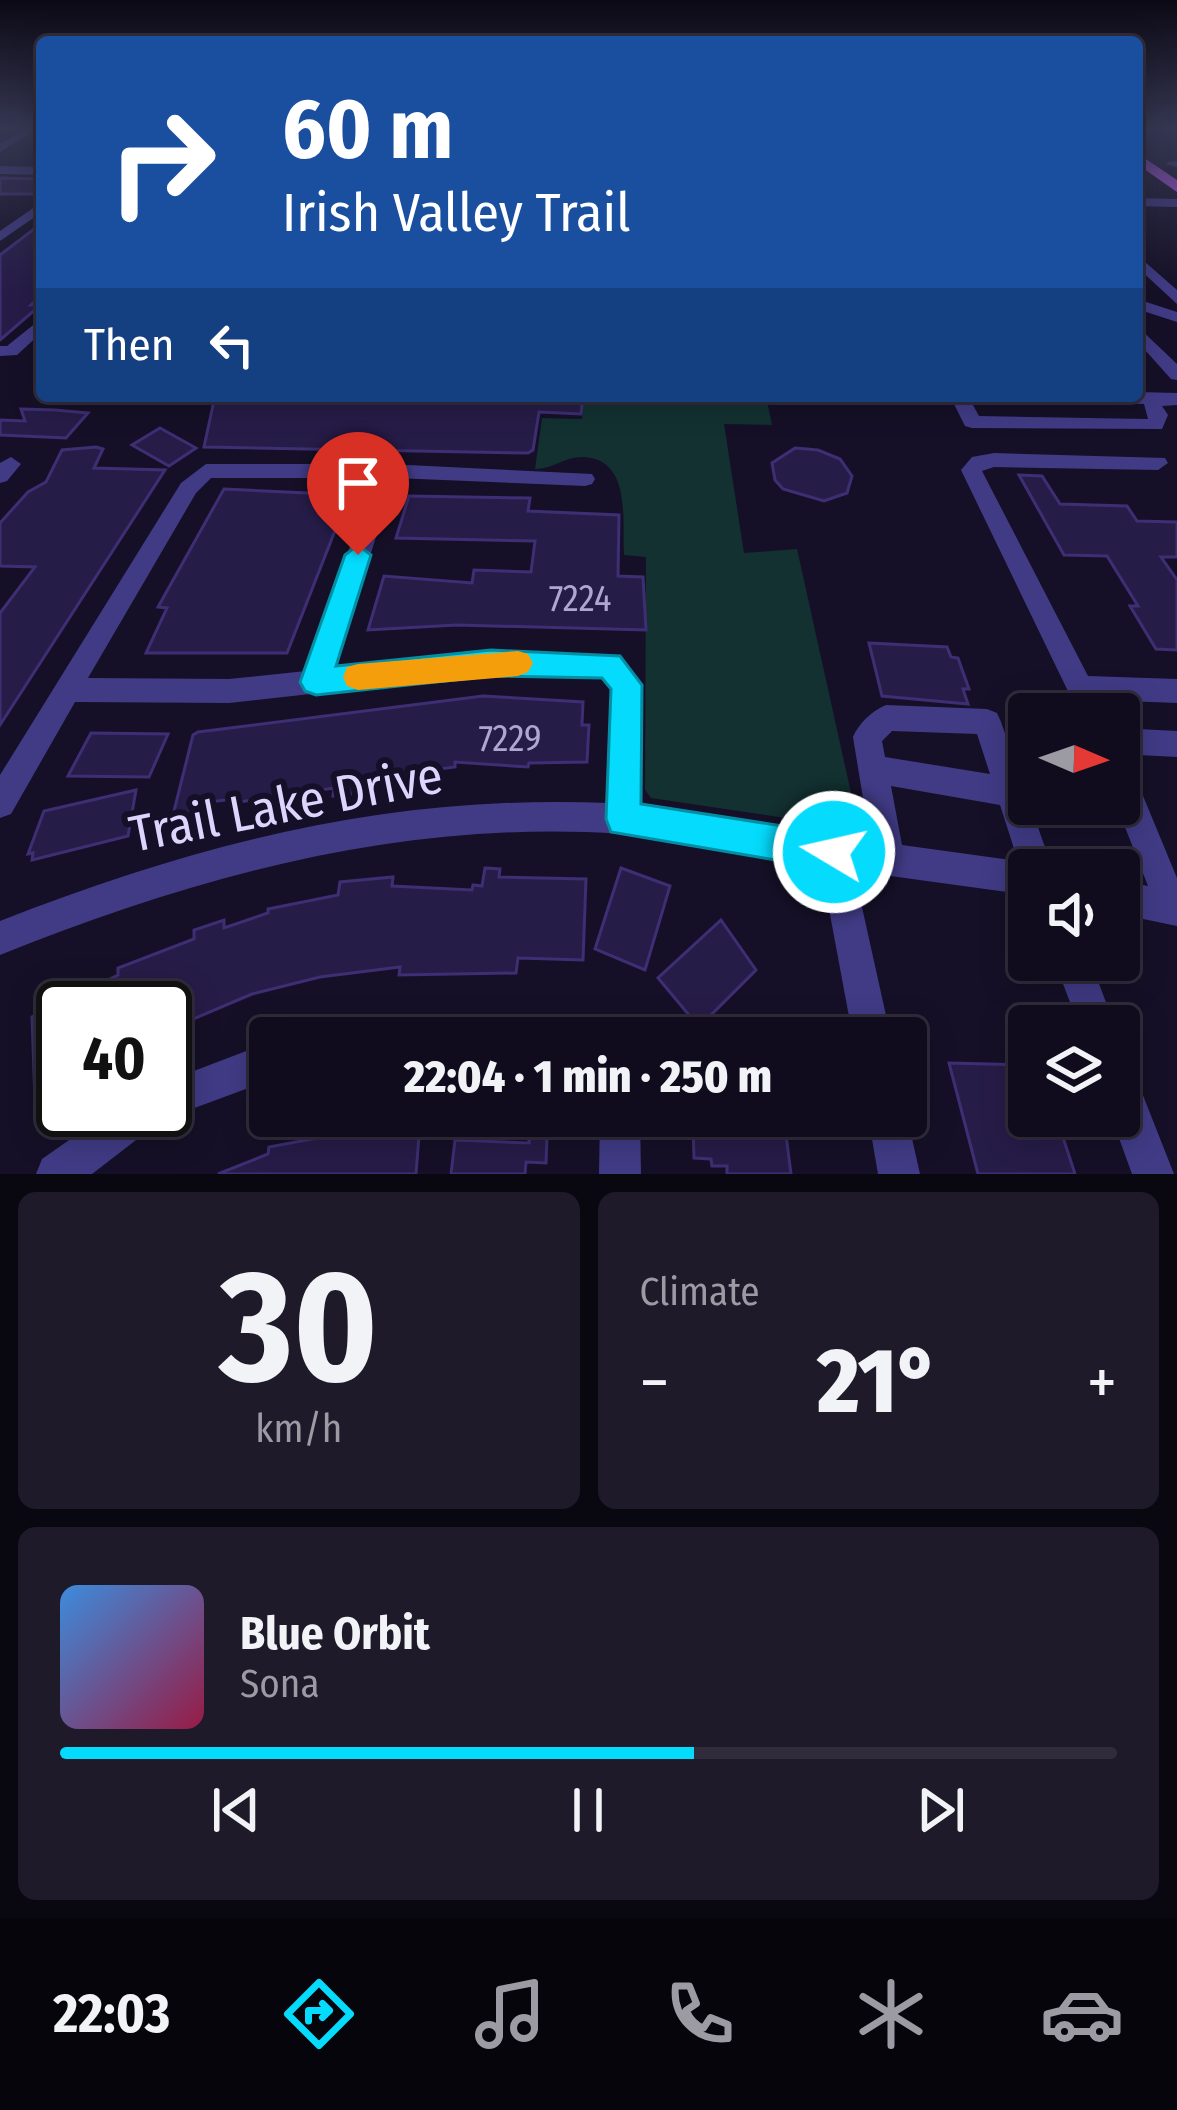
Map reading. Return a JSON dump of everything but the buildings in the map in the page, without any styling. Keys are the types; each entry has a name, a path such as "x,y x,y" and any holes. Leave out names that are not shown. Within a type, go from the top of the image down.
{"street":[{"path":"1143,202 1177,203"},
{"path":"0,237 36,210"},
{"path":"1143,265 1177,299"},
{"path":"1143,305 1177,317"},
{"path":"6,351 36,327"},
{"path":"1143,338 1177,375"},
{"path":"962,402 972,422 1155,425 1159,415 1152,406 1168,399 1143,378"},
{"path":"1083,693 971,470 979,462 994,460 1158,463"},
{"path":"0,803 188,488 206,471 386,471 585,479"},
{"path":"316,682 386,471"},
{"path":"67,690 229,691 491,663 609,665 626,685 624,819"},
{"path":"1080,688 1177,691"},
{"path":"890,860 867,737 886,718 987,722 1008,786"},
{"path":"1140,742 1177,744"},
{"path":"872,769 1008,792"},
{"name":"Trail Lake Drive","path":"0,938 94,898 200,865 406,823 519,816 624,819 1008,876"},
{"path":"1140,823 1175,909"},
{"path":"834,852 868,1017"},
{"path":"1140,902 1175,909"},
{"path":"192,1091 249,1068"},
{"path":"57,1174 108,1137"},
{"path":"620,1137 620,1174"},
{"path":"891,1137 899,1174"},
{"path":"1139,1137 1153,1174"}],"green space":[{"path":"583,402 767,402 772,425 724,424 744,553 797,549 859,829 651,798 645,790 646,557 624,555 621,492 609,467 597,459 580,457 535,469 542,418 582,419"}],"slow traffic":[{"path":"358,677 518,663"}],"route":[{"path":"358,555 316,682 491,663 609,665 626,685 624,819 834,852"}]}
